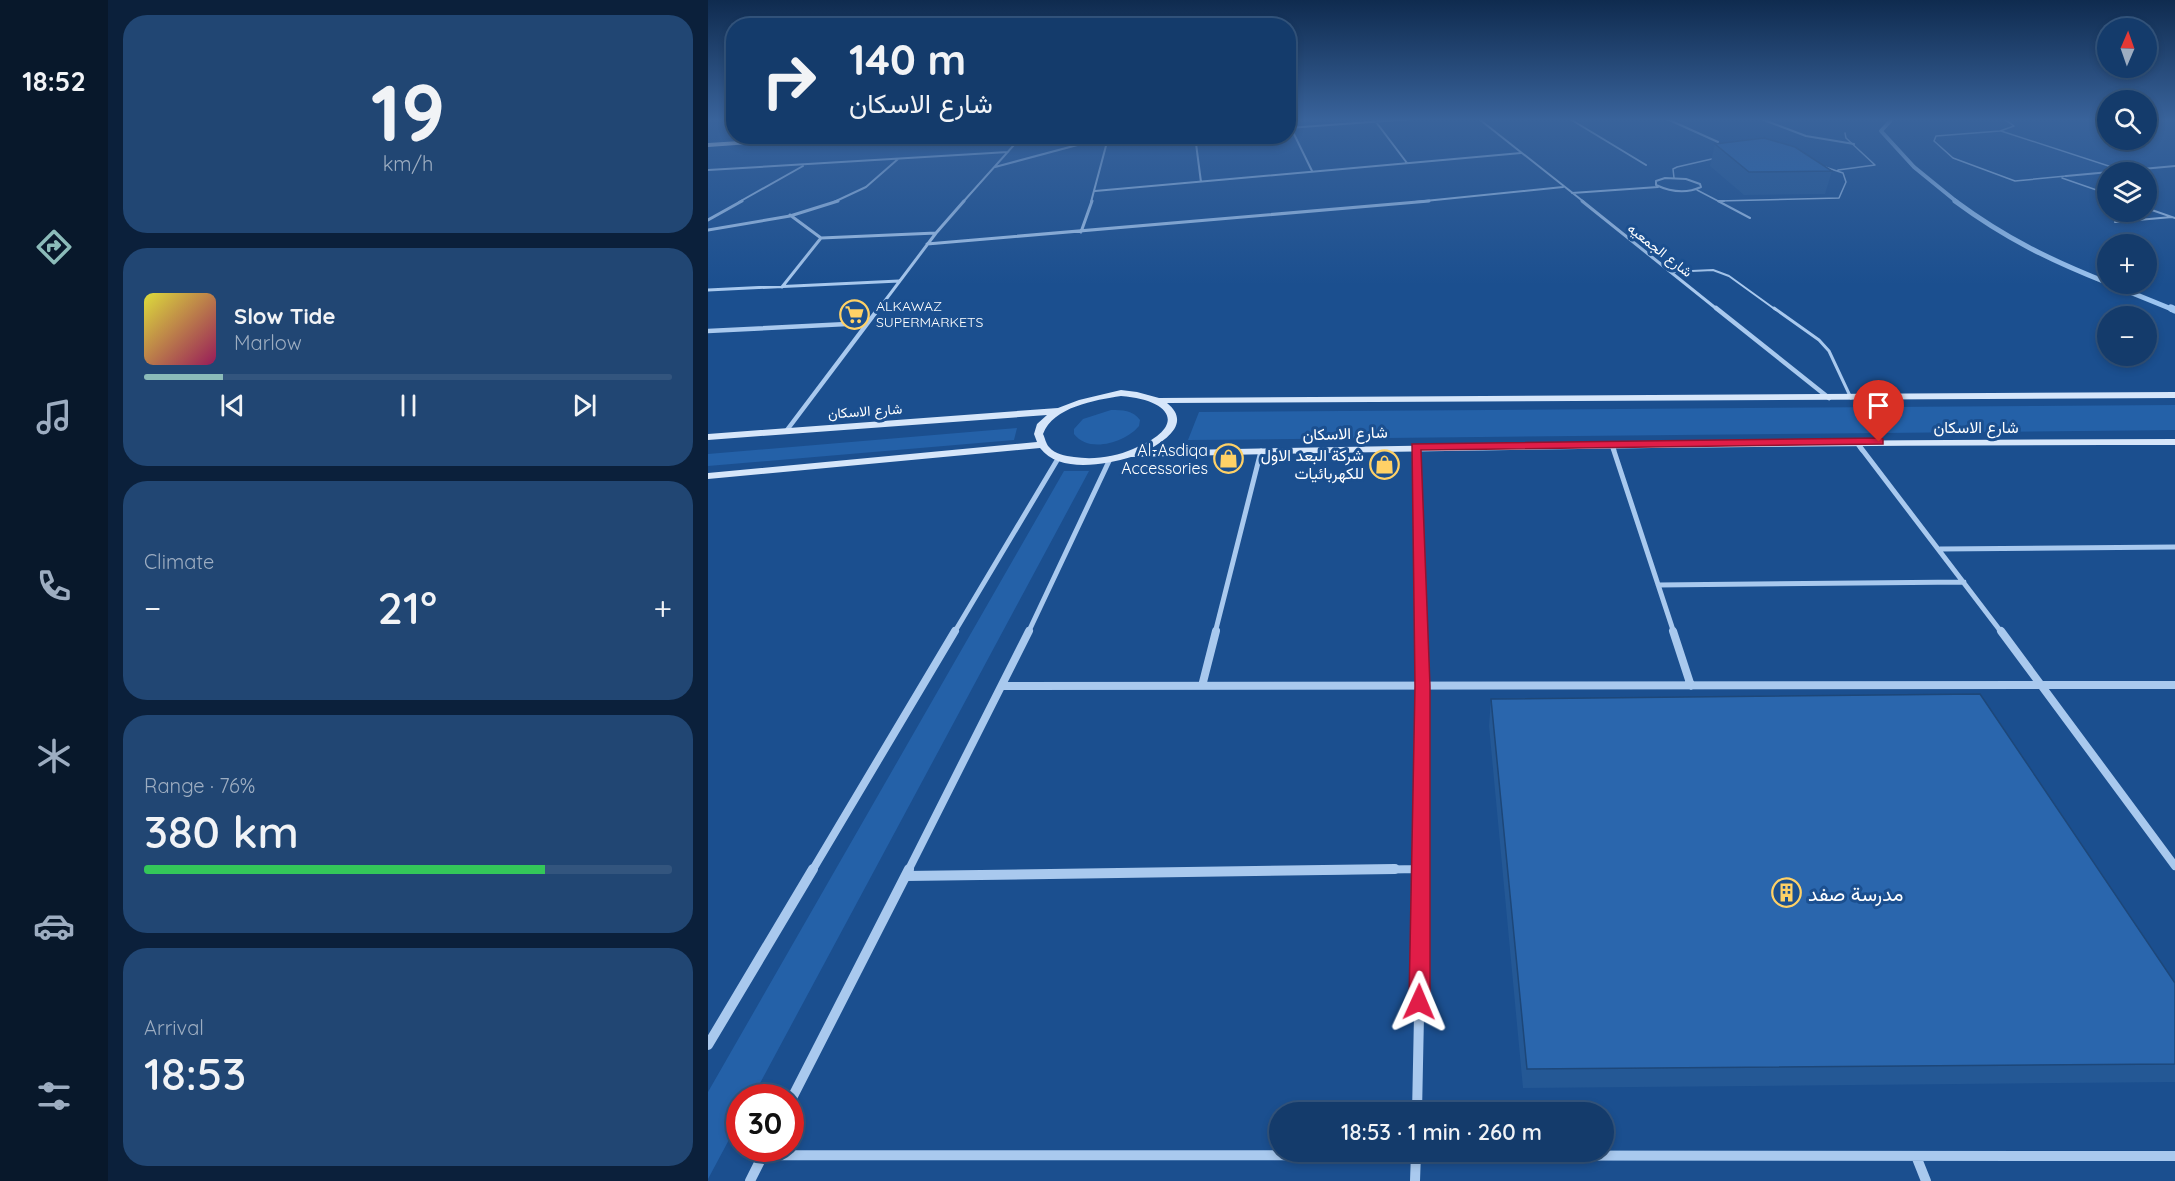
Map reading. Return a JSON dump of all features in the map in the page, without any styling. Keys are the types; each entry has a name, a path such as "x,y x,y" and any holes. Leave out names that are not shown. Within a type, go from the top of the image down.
{"main road":[{"name":"شارع الاسكان","path":"708,437 1059,411 1104,395 1137,394 1161,400 2175,395"},
{"path":"1059,411 1041,428 1039,436 1041,445 1048,452 1074,460 1110,459 1145,448 1167,431 1173,414 1169,406 1161,400"},
{"name":"شارع الاسكان","path":"1128,454 1612,444 2175,442"},
{"path":"708,476 1041,445"}],"street":[{"path":"708,220 788,174"},
{"path":"708,230 789,215 823,205 865,187 880,174"},
{"path":"787,430 927,244 988,174"},
{"path":"1081,232 1099,174"},
{"path":"1199,174 1200,182"},
{"path":"1095,191 1280,174"},
{"name":"شارع الجمعيه","path":"1547,174 1829,398"},
{"path":"2066,176 2088,174"},
{"path":"1571,193 1658,187 1679,192 1697,190 1701,187 1698,183 1674,178 1656,181 1658,187"},
{"path":"927,244 1341,210 1563,187"},
{"path":"789,215 821,238 936,233"},
{"path":"782,287 821,238"},
{"path":"708,290 899,280"},
{"path":"708,331 867,323"},
{"path":"1856,442 1940,549 2174,863"},
{"path":"1612,444 1691,686"},
{"path":"1416,447 1422,686 1422,869 1417,1102"},
{"path":"1202,686 1261,451"},
{"path":"708,1045 1059,457"},
{"path":"799,1084 1003,686 1110,459"},
{"path":"1940,549 2175,547"},
{"path":"1658,585 1964,582"},
{"path":"1003,686 2175,685"},
{"path":"906,876 1422,869"},
{"path":"804,1152 1269,1154"},
{"path":"1614,1155 2175,1156"},
{"path":"1916,1156 1926,1181"},
{"path":"750,1181 760,1162"},
{"path":"1415,1181 1416,1162"}],"lane":[{"path":"1718,201 1839,198 1846,182 1843,174"},
{"path":"1996,174 2015,181 2066,176"},
{"path":"2058,177 2097,190"},
{"path":"1697,190 1750,218"},
{"path":"2157,212 2173,218"},
{"path":"2157,219 2173,218"},
{"path":"1671,272 1713,270 1729,276 1819,340 1829,351 1851,398"}],"shaded area":[{"path":"2175,405 2175,430 1188,440 1199,412"},
{"path":"1111,410 1131,412 1140,420 1139,426 1125,437 1107,444 1089,443 1074,434 1074,429 1083,419"},
{"path":"1017,428 1014,440 708,466 708,454"},
{"path":"1064,471 1089,471 760,1084 726,1084 726,1145 708,1179 708,1092"}],"building":[{"name":"مدرسة صفد","path":"1980,694 2175,983 2175,1064 1527,1069 1491,699"}],"waterway":[{"path":"1923,174 1957,202"},
{"path":"1955,201 2028,247 2097,278"},
{"path":"2135,294 2174,310"},
{"path":"2171,308 2175,310"}],"place":[{"name":"ALKAWAZ SUPERMARKETS","path":"855,314"},
{"name":"Al-Asdiqa Accessories","path":"1229,459"},
{"name":"شركة البعد الاول للكهربائيات","path":"1385,464"},
{"name":"مدرسة صفد","path":"1787,893"}],"route":[{"path":"1419,1002 1422,686 1416,447 1879,442"}]}
